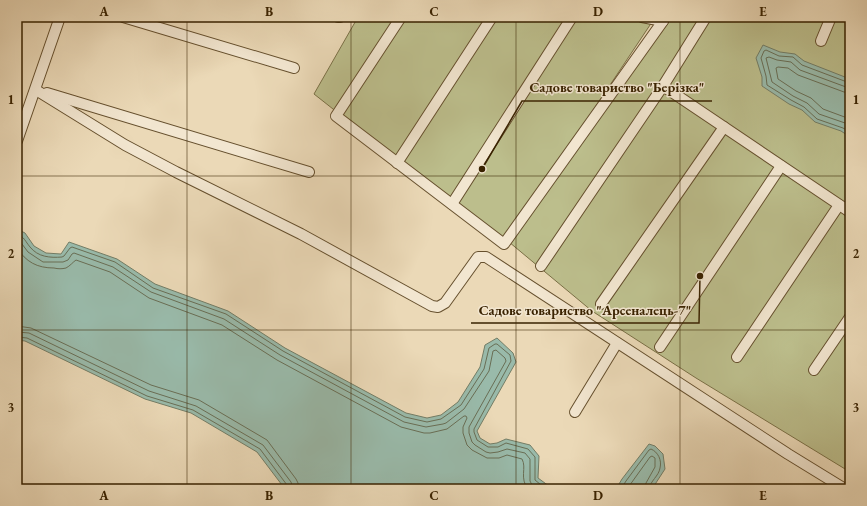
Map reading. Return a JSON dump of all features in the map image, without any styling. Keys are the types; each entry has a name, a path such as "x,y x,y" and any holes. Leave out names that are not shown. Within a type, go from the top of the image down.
{"street":[{"path":"17,141 36,90 60,17"},
{"path":"122,17 294,68"},
{"path":"401,17 336,116 504,244 663,19 642,17"},
{"path":"397,163 492,17"},
{"path":"452,204 572,17"},
{"path":"541,266 663,86 706,17"},
{"path":"821,41 831,17"},
{"path":"663,86 850,212"},
{"path":"36,90 309,172"},
{"path":"36,90 125,145 301,234 432,306 438,307 445,303 478,257 486,257 844,489"},
{"path":"601,304 724,127"},
{"path":"660,347 781,166"},
{"path":"736,357 839,205"},
{"path":"814,370 850,317"},
{"path":"575,412 617,343"}],"green space":[{"path":"358,17 643,17 654,19 504,244 314,94"},
{"path":"664,17 850,17 850,472 696,378 592,311 509,242"}],"water":[{"path":"763,45 780,52 795,54 804,61 850,79 850,137 841,131 815,122 802,110 789,104 762,86 762,77 756,58"},
{"path":"17,229 25,233 34,246 46,253 61,254 69,242 117,259 155,284 228,311 285,348 406,413 427,418 441,415 458,402 480,367 485,345 497,338 513,353 516,362 477,431 480,438 490,444 506,439 530,445 539,456 538,478 553,489 285,489 257,452 191,413 145,399 25,341 17,340"},
{"path":"649,444 655,446 663,454 665,469 652,489 616,489 622,479"}],"place":[{"name":"Садове товариство \"Берізка\"","path":"482,169"},
{"name":"Садове товариство \"Арсеналець-7\"","path":"700,276"}]}
